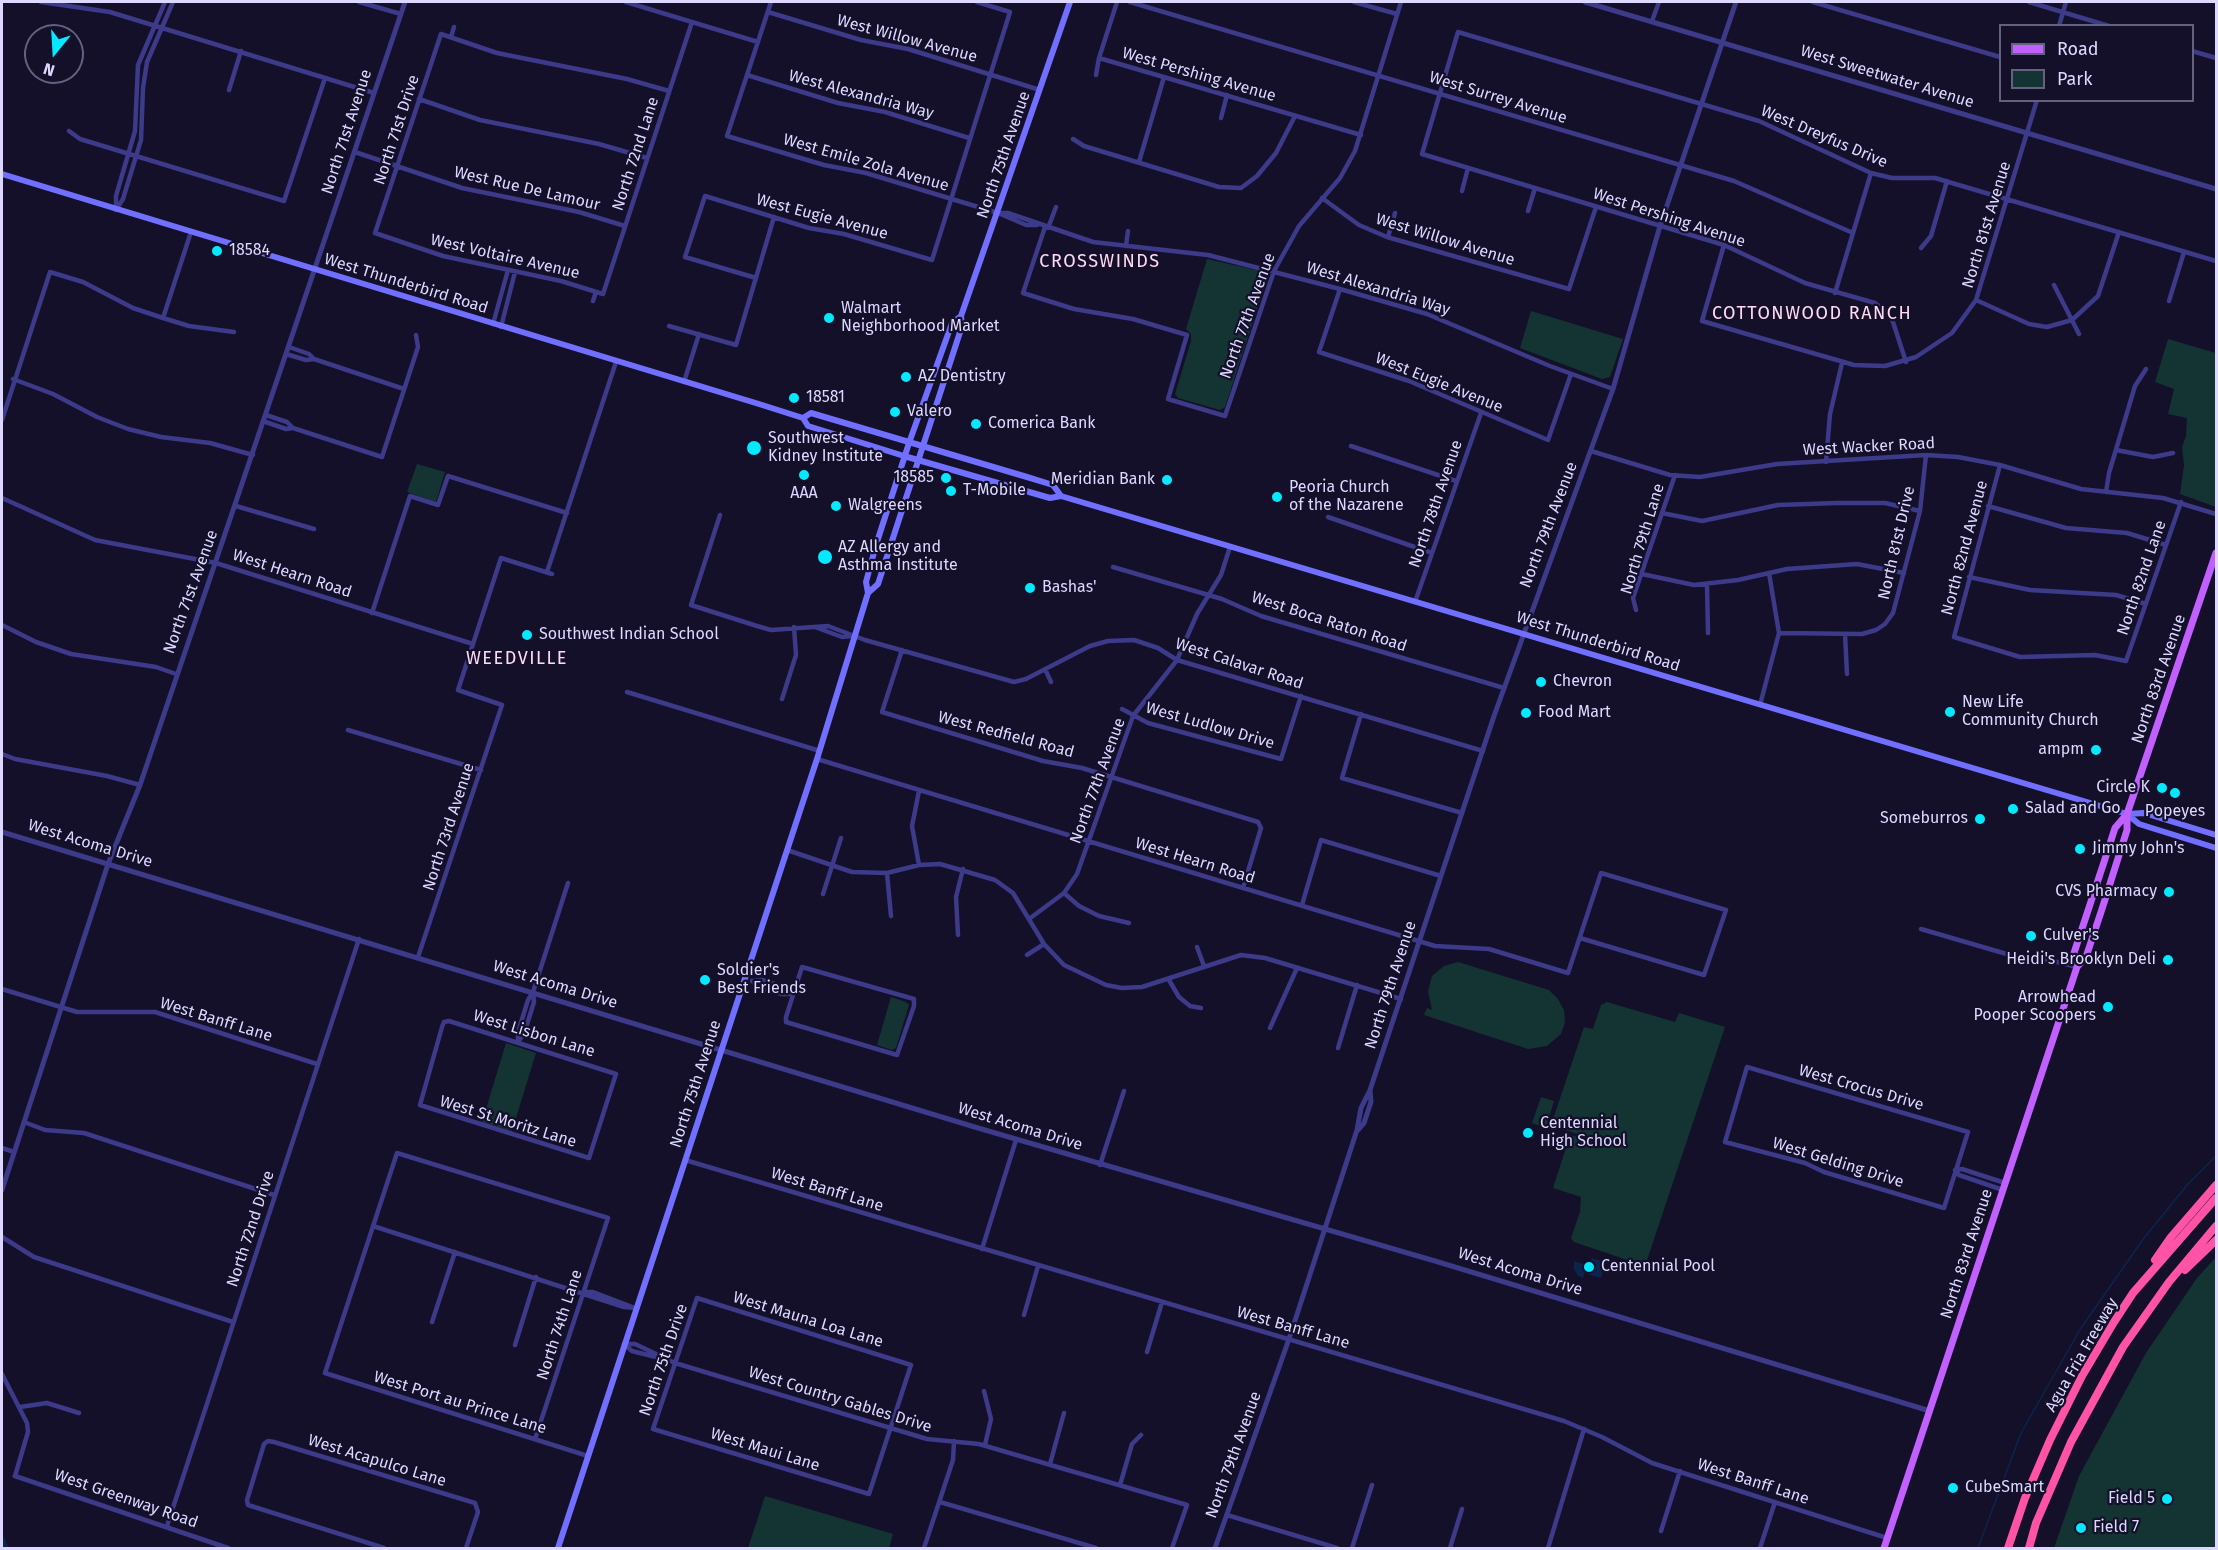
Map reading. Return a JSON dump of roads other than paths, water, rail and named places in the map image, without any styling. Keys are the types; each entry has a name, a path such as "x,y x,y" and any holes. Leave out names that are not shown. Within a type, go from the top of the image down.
{"highway":[{"path":"2133,1293 2171,1237 2217,1185"},
{"name":"Agua Fria Freeway","path":"2008,1548 2025,1498 2050,1440 2082,1376 2133,1293 2217,1198"},
{"name":"Agua Fria Freeway","path":"2029,1548 2051,1486 2088,1407 2122,1347 2169,1282 2217,1226"},
{"path":"2169,1282 2217,1240"}],"main road":[{"name":"North 75th Avenue","path":"868,593 878,584 962,326 961,316 1070,2"},
{"name":"West Thunderbird Road","path":"2,174 803,418 808,426 904,456 1050,498 1060,496 2127,814 2144,813 2217,835"},
{"name":"North 75th Avenue","path":"558,1548 820,751 868,593 866,582 904,456 952,322 961,316"},
{"name":"West Thunderbird Road","path":"803,418 811,413 1053,485 1060,496"},
{"name":"North 83rd Avenue","path":"1884,1548 2077,967 2086,957 2127,830 2127,814 2217,553"},
{"name":"West Thunderbird Road","path":"2127,814 2139,824 2217,848"},
{"name":"North 83rd Avenue","path":"2077,967 2074,953 2111,839 2115,828 2127,814"}],"street":[{"path":"41,2 110,12 374,93"},
{"path":"116,210 116,196 135,130 135,84 140,57 165,2"},
{"path":"116,210 123,199 142,132 143,85 149,54 173,2"},
{"path":"359,2 401,14"},
{"name":"North 71st Avenue","path":"2,1190 108,864 140,785 405,2"},
{"path":"626,2 758,42"},
{"path":"747,75 771,2"},
{"path":"951,199 1010,12 977,2"},
{"path":"1096,75 1099,58 1117,2"},
{"name":"West Surrey Avenue","path":"1130,2 1747,186 1853,233"},
{"path":"1354,2 1397,14"},
{"name":"North 77th Avenue","path":"1046,228 1023,292 1074,309 1133,318 1187,335 1168,399 1225,416 1274,271 1292,236 1345,171 1361,135 1401,2"},
{"name":"West Sweetwater Avenue","path":"1585,2 2217,189"},
{"path":"1652,21 1659,2"},
{"name":"North 79th Avenue","path":"1215,1548 1289,1339 1357,1130 1364,1123 1371,1102 1370,1090 1482,751 1612,389 1660,226 1736,2"},
{"path":"1813,2 1999,56"},
{"path":"2029,2 2102,24"},
{"path":"2060,24 2066,2"},
{"name":"West Willow Avenue","path":"768,12 1040,90"},
{"name":"North 72nd Lane","path":"603,294 692,22"},
{"path":"454,27 451,37 497,53 627,79 669,91"},
{"name":"West Dreyfus Drive","path":"1440,93 1458,32 1770,126 1871,173 1892,178 1924,176 1947,181 2217,261"},
{"name":"North 71st Drive","path":"375,233 441,34 451,37"},
{"path":"229,90 241,51"},
{"path":"2194,51 2217,58"},
{"name":"West Pershing Avenue","path":"1099,58 1361,135"},
{"name":"West Emile Zola Avenue","path":"747,75 727,136 998,213"},
{"name":"West Alexandria Way","path":"747,75 838,103 885,112 969,138"},
{"path":"1139,162 1164,77"},
{"path":"69,131 80,139 284,201 325,78"},
{"path":"135,84 143,85"},
{"name":"West Pershing Avenue","path":"1440,93 1422,154 1725,245 1805,283 1875,303 1888,313 1897,329 1906,362"},
{"path":"1221,118 1227,95"},
{"path":"419,99 492,123 599,144 648,158"},
{"name":"North 81st Avenue","path":"1906,362 1945,340 1960,325 1976,300 2036,102"},
{"path":"1073,139 1084,146 1219,187 1241,188 1257,176 1276,153 1295,116"},
{"name":"West Rue De Lamour","path":"355,152 462,188 585,214 625,226"},
{"path":"1461,191 1468,168"},
{"path":"1835,292 1871,173"},
{"path":"1921,248 1931,236 1947,181"},
{"path":"1528,211 1534,188"},
{"name":"West Eugie Avenue","path":"756,278 685,257 705,196 932,260 951,199"},
{"name":"West Willow Avenue","path":"1322,198 1359,225 1388,237 1569,289 1596,207"},
{"path":"1046,228 1056,207"},
{"name":"West Alexandria Way","path":"998,213 1008,213 1037,225 1093,242 1208,255 1340,289 1459,326 1571,375 1612,389"},
{"path":"1388,237 1395,213"},
{"path":"669,326 736,345 774,217"},
{"path":"1126,246 1128,231"},
{"path":"162,318 191,232"},
{"path":"1976,300 2029,324 2047,327 2072,320 2093,303 2102,288 2119,232"},
{"name":"West Voltaire Avenue","path":"375,233 443,256 561,281 603,294"},
{"path":"1725,245 1702,321 1842,363 1876,367 1906,362"},
{"path":"2169,301 2184,252"},
{"path":"493,324 508,270"},
{"path":"2,420 13,380 50,272 84,282 133,308 162,318 189,326 234,332"},
{"path":"501,327 515,272"},
{"path":"2054,285 2079,334"},
{"name":"West Eugie Avenue","path":"1340,289 1319,352 1409,381 1548,440 1571,375"},
{"name":"West Voltaire Avenue","path":"593,301 596,292"},
{"path":"684,382 699,334"},
{"path":"263,421 293,428 382,457 418,347 416,335"},
{"path":"289,347 304,352 314,359 404,389"},
{"path":"302,359 304,352"},
{"path":"286,354 302,359 314,359"},
{"path":"473,644 501,558 550,573 616,362"},
{"path":"1827,462 1830,414 1842,363"},
{"path":"2106,492 2135,386 2146,369"},
{"path":"13,380 53,394 97,417 128,429 161,437 210,443 253,455"},
{"name":"North 78th Avenue","path":"1415,602 1481,413"},
{"path":"266,415 281,420 293,428"},
{"path":"279,426 281,420"},
{"path":"1352,446 1456,481"},
{"path":"2116,450 2153,458 2173,453"},
{"name":"West Wacker Road","path":"1591,451 1675,475 1709,477 1777,464 1926,455 1958,457 2000,465 2072,487 2150,495 2217,514"},
{"name":"North 81st Drive","path":"1845,634 1876,630 1893,613 1920,511 1926,455"},
{"name":"North 82nd Avenue","path":"2000,465 1954,637 2020,657 2096,655 2126,661"},
{"name":"North 79th Lane","path":"1636,610 1633,597 1675,475"},
{"path":"372,613 410,496 438,505 448,476 567,513"},
{"name":"West Hearn Road","path":"2,498 95,540 216,563 473,644"},
{"name":"North 82nd Lane","path":"2126,661 2181,502"},
{"path":"1662,513 1702,521 1778,505 1838,503 1885,503 1920,511"},
{"path":"236,506 314,529"},
{"path":"1988,506 2066,528 2127,533 2166,545"},
{"name":"West Calavar Road","path":"720,515 691,605 765,628 815,627 819,624 1006,681 1020,681 1090,646 1117,640 1142,642 1177,660 1482,751"},
{"path":"1328,517 1432,553"},
{"name":"North 77th Avenue","path":"1029,919 1064,893 1077,874 1133,716 1177,660 1197,614 1221,575 1230,547"},
{"path":"1642,574 1682,584 1707,585 1787,569 1857,564 1904,573"},
{"name":"West Boca Raton Road","path":"1113,567 1209,596 1261,616 1504,688"},
{"path":"1760,705 1779,633 1769,573"},
{"path":"1969,576 2030,590 2116,595 2146,604"},
{"path":"1707,585 1708,633"},
{"path":"2,625 36,642 70,654 156,667 176,674"},
{"path":"782,699 796,655 794,627"},
{"path":"1779,633 1845,634 1848,674"},
{"name":"North 73rd Avenue","path":"418,957 502,705 458,690 473,644"},
{"name":"West Redfield Road","path":"902,650 882,712 1043,761 1082,768 1261,824 1243,888"},
{"path":"1045,669 1052,682"},
{"path":"627,692 820,751"},
{"name":"West Ludlow Drive","path":"1122,709 1148,723 1281,759 1301,696"},
{"path":"1361,714 1342,778 1462,813"},
{"path":"348,730 481,770"},
{"path":"2,754 140,785"},
{"name":"West Hearn Road","path":"817,759 1435,946 1489,949 1568,973 1580,938"},
{"path":"919,790 912,826 919,865"},
{"name":"West Acoma Drive","path":"2,832 1016,1140 1325,1229 1930,1410"},
{"path":"823,894 841,838"},
{"path":"1302,906 1322,840 1441,876"},
{"path":"787,850 852,872 887,873 919,865 940,864 995,880 1012,893 1044,944 1071,970 1106,985 1130,989 1169,980 1241,955 1255,956 1401,999"},
{"path":"958,935 956,897 963,869"},
{"path":"887,873 891,916"},
{"path":"1601,873 1726,910 1704,975 1580,938 1601,873"},
{"path":"518,1042 518,1032 524,1012 533,992 568,883"},
{"path":"1064,893 1079,906 1099,916 1129,923"},
{"path":"1921,929 2018,957 2049,960 2077,967"},
{"name":"North 72nd Drive","path":"167,1526 359,939"},
{"path":"1027,955 1044,944"},
{"path":"1197,947 1204,966"},
{"path":"802,967 914,999 915,1006 897,1055 786,1022 793,994 802,967"},
{"path":"1270,1028 1297,968"},
{"path":"762,980 784,987 793,994 782,994 759,988 752,981 762,980"},
{"path":"1169,980 1179,997 1190,1006 1201,1008"},
{"path":"1338,1048 1357,985"},
{"name":"West Banff Lane","path":"2,989 77,1012 155,1012 317,1064"},
{"path":"518,1042 524,1034 531,1014 533,992"},
{"path":"524,1012 531,1014"},
{"name":"West Lisbon Lane","path":"420,1105 444,1022 518,1042 616,1074 589,1158"},
{"name":"West Crocus Drive","path":"1725,1142 1747,1067 1968,1132 1955,1170"},
{"name":"West Acoma Drive","path":"1100,1165 1124,1091"},
{"name":"West St Moritz Lane","path":"420,1105 589,1158"},
{"path":"24,1122 45,1130 84,1133 274,1195"},
{"path":"982,1249 1016,1140"},
{"name":"West Gelding Drive","path":"1725,1142 1805,1163 1824,1172 1944,1208 1955,1170"},
{"path":"2,1148 14,1152"},
{"name":"North 74th Lane","path":"373,1227 397,1153 608,1218 535,1439"},
{"name":"West Banff Lane","path":"685,1160 1584,1429 1635,1456 1887,1538"},
{"path":"1955,1170 1974,1173 2004,1187"},
{"path":"1955,1170 1959,1175 2004,1187"},
{"path":"1972,1179 1974,1173"},
{"path":"373,1227 584,1292 624,1307 636,1308"},
{"name":"West Port au Prince Lane","path":"373,1227 326,1373 588,1456"},
{"path":"2,1237 34,1257 233,1322"},
{"path":"432,1322 454,1252"},
{"path":"1024,1315 1038,1266"},
{"path":"515,1345 536,1278"},
{"name":"North 75th Drive","path":"653,1429 697,1298"},
{"name":"West Mauna Loa Lane","path":"697,1298 911,1365 891,1428"},
{"path":"1147,1352 1162,1302"},
{"name":"West Country Gables Drive","path":"624,1344 632,1351 653,1358 661,1358 932,1440 985,1445 1187,1505 1172,1548"},
{"path":"2,1374 20,1407 28,1432 15,1476"},
{"path":"984,1391 991,1419 985,1445"},
{"path":"20,1407 47,1403 79,1413"},
{"path":"1050,1464 1064,1413"},
{"name":"West Maui Lane","path":"653,1429 869,1494 891,1428"},
{"path":"1548,1548 1584,1429"},
{"path":"1120,1485 1132,1444 1141,1435"},
{"name":"West Acapulco Lane","path":"384,1548 248,1505 250,1489 264,1444 268,1441 478,1507 466,1548"},
{"path":"924,1548 953,1460 954,1441"},
{"path":"1661,1531 1680,1471"},
{"name":"West Greenway Road","path":"15,1476 228,1548"},
{"path":"1352,1548 1372,1485"},
{"path":"940,1502 1096,1548"},
{"path":"1760,1548 1775,1502"},
{"path":"1450,1548 1462,1509"},
{"path":"1227,1515 1337,1548"}],"water":[{"name":"Centennial Pool","path":"1592,1258 1605,1262 1601,1278 1587,1274 1589,1269 1586,1268 1583,1278 1578,1276 1574,1269 1574,1261 1590,1266"}],"waterway":[{"path":"1978,1548 2021,1433 2081,1328 2144,1238 2188,1184 2216,1156"},
{"path":"2,1539 6,1548"}],"place":[{"name":"18584","path":"217,251"},
{"name":"Walmart Neighborhood Market","path":"829,318"},
{"name":"AZ Dentistry","path":"906,377"},
{"name":"18581","path":"794,398"},
{"name":"Valero","path":"895,412"},
{"name":"Comerica Bank","path":"976,424"},
{"name":"Southwest Kidney Institute","path":"754,448"},
{"name":"AAA","path":"804,475"},
{"name":"18585","path":"946,478"},
{"name":"Meridian Bank","path":"1167,480"},
{"name":"T-Mobile","path":"951,491"},
{"name":"Peoria Church of the Nazarene","path":"1277,497"},
{"name":"Walgreens","path":"836,506"},
{"name":"AZ Allergy and Asthma Institute","path":"825,557"},
{"name":"Bashas'","path":"1030,588"},
{"name":"Southwest Indian School","path":"527,635"},
{"name":"Chevron","path":"1541,682"},
{"name":"New Life Community Church","path":"1950,712"},
{"name":"Food Mart","path":"1526,713"},
{"name":"ampm","path":"2096,750"},
{"name":"Circle K","path":"2162,788"},
{"name":"Popeyes","path":"2175,793"},
{"name":"Salad and Go","path":"2013,809"},
{"name":"Someburros","path":"1980,819"},
{"name":"Jimmy John's","path":"2080,849"},
{"name":"CVS Pharmacy","path":"2169,892"},
{"name":"Culver's","path":"2031,936"},
{"name":"Heidi's Brooklyn Deli","path":"2168,960"},
{"name":"Soldier's Best Friends","path":"705,980"},
{"name":"Arrowhead Pooper Scoopers","path":"2108,1007"},
{"name":"Centennial High School","path":"1528,1133"},
{"name":"Centennial Pool","path":"1589,1267"},
{"name":"CubeSmart","path":"1953,1488"},
{"name":"Field 5","path":"2167,1499"},
{"name":"Field 7","path":"2081,1528"}],"district":[{"name":"CROSSWINDS","path":"1100,262"},
{"name":"COTTONWOOD RANCH","path":"1812,314"},
{"name":"WEEDVILLE","path":"517,659"}]}
